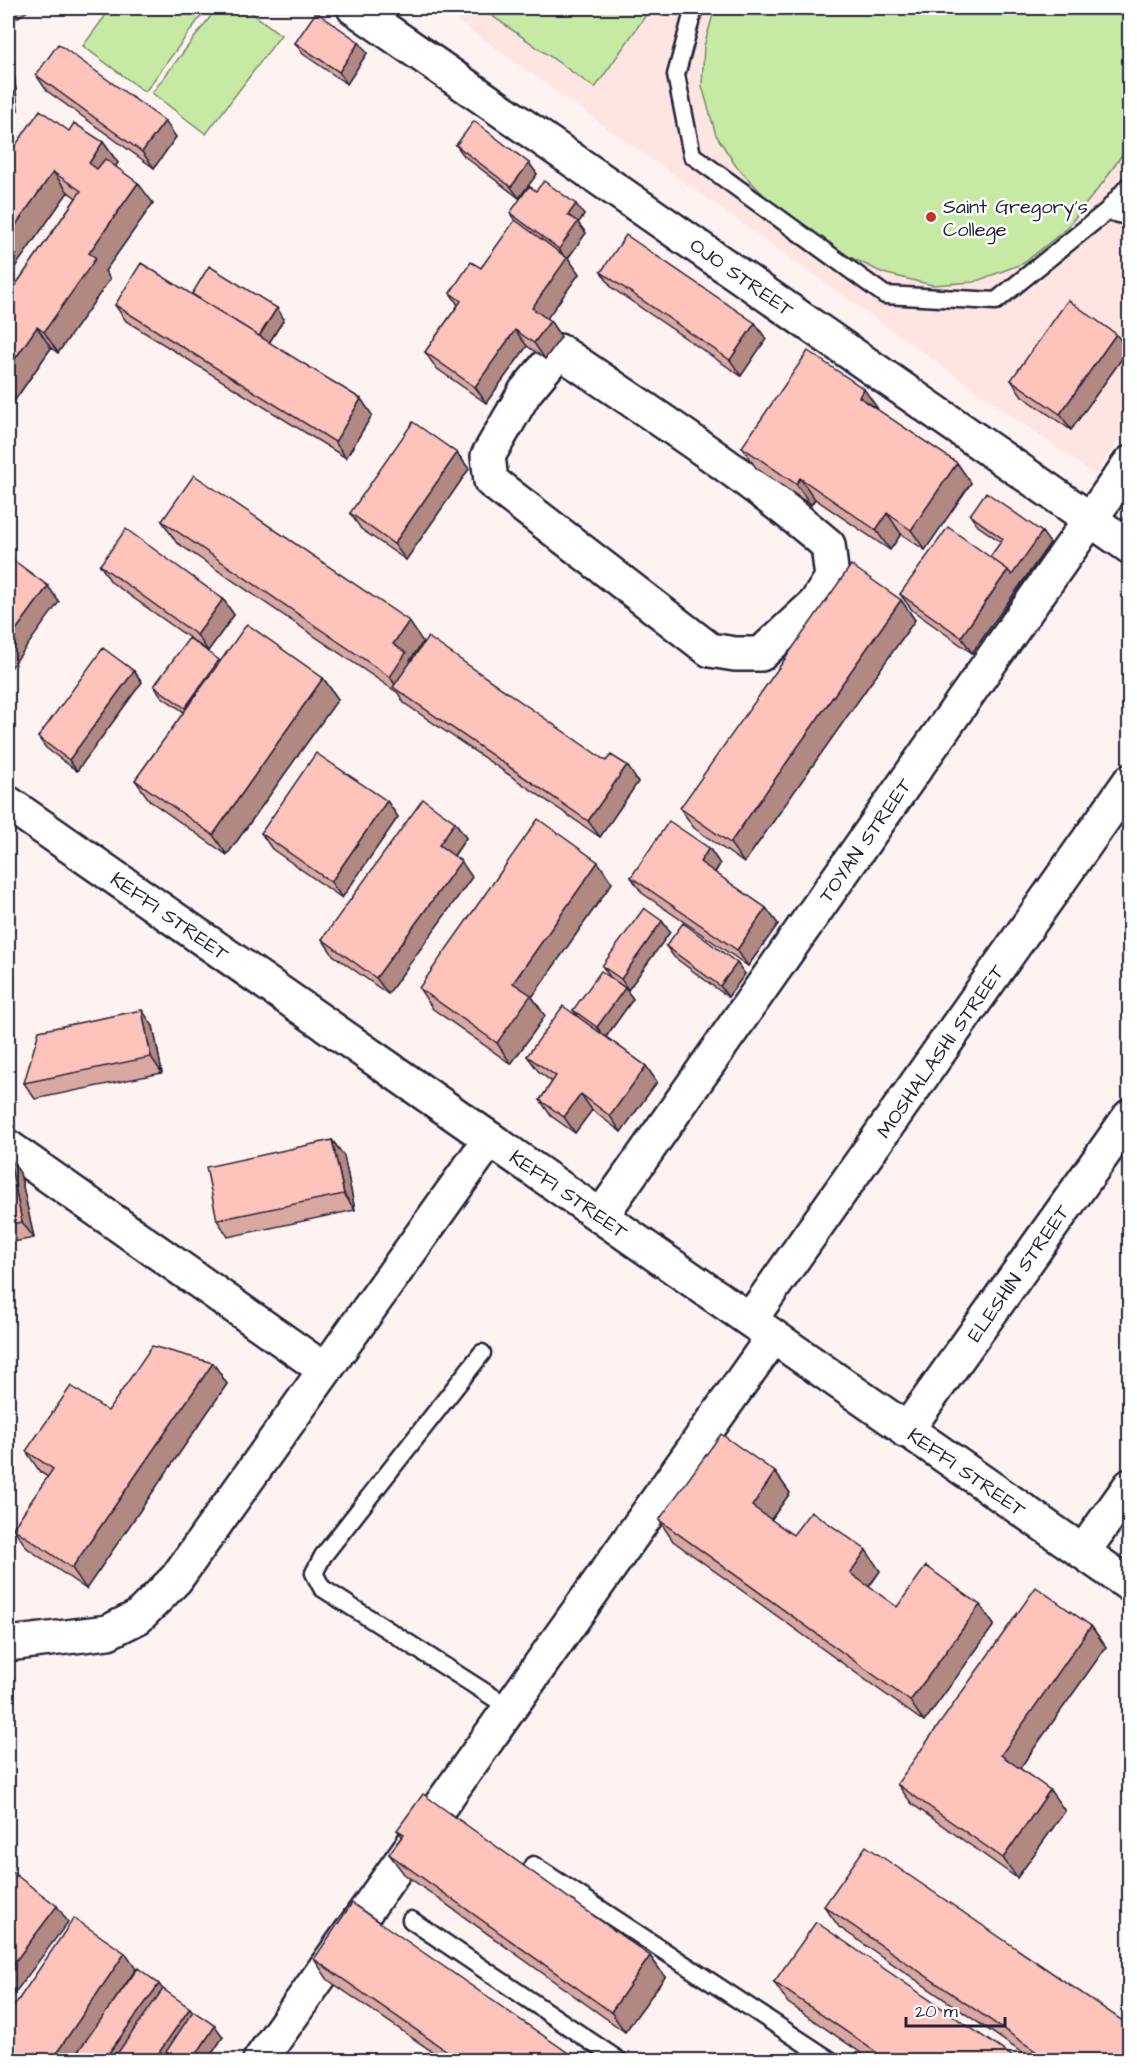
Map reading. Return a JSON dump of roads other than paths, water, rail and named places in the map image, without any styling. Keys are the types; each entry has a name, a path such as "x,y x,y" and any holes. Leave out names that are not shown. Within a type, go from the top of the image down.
{"street":[{"name":"OJO STREET","path":"354,8 1130,547"},
{"path":"809,366 830,339"},
{"path":"559,351 737,458 787,510 828,545 832,578 816,603 761,654 735,654 710,650 491,481 488,456 525,392 559,351"},
{"name":"TOYAN STREET","path":"601,1216 1130,463"},
{"name":"MOSHALASHI STREET","path":"260,2061 510,1708 762,1328 1130,782"},
{"name":"KEFFI STREET","path":"8,802 906,1431 1130,1585"},
{"name":"ELESHIN STREET","path":"906,1431 1130,1116"},
{"path":"8,1644 108,1632 138,1617 176,1579 490,1139"},
{"path":"8,1147 325,1370"},
{"path":"1083,1552 1130,1486"}],"lane":[{"path":"694,8 676,75 692,155 885,296 996,301 1107,211 1130,184"},
{"path":"1107,211 1130,217"},
{"path":"482,1353 323,1556 314,1573 322,1588 510,1708"},
{"path":"533,1865 830,2061"},
{"path":"411,1920 618,2061"}],"place":[{"name":"Saint Gregory's College","path":"931,217"}]}
